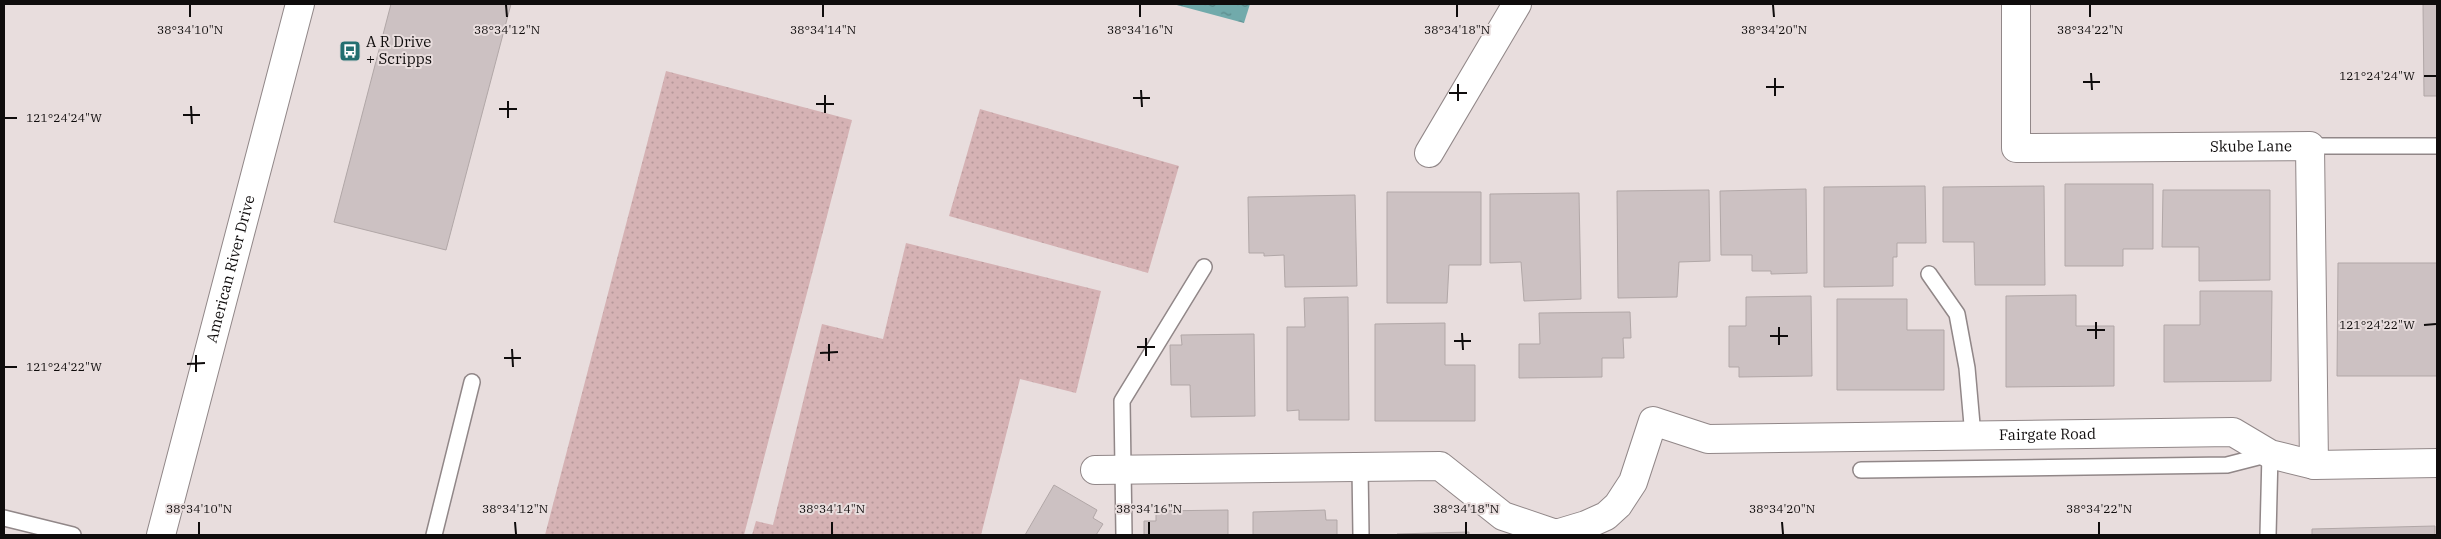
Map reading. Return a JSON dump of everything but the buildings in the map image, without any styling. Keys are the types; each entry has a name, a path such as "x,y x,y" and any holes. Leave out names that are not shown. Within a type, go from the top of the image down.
{"street":[{"name":"American River Drive","path":"161,535 300,4"},
{"path":"1429,153 1517,4"},
{"name":"Skube Lane","path":"2016,4 2016,148 2310,146 2314,465"},
{"name":"Fairgate Road","path":"1590,530 1618,505 1633,482 1653,421 1708,439 2234,432 2270,454 2314,465 2437,463"},
{"path":"1095,470 1440,466 1503,516 1556,534 1590,530"}],"lane":[{"path":"2310,146 2437,146"},
{"path":"1124,535 1122,401 1204,267"},
{"path":"1929,274 1957,314 1967,368 1973,436"},
{"path":"434,535 472,382"},
{"path":"1861,470 2227,465 2270,454 2268,535"},
{"path":"1360,467 1361,535"},
{"path":"4,518 73,535"}],"shaded area":[{"path":"666,71 852,120 744,535 545,535"},
{"path":"980,109 1179,166 1148,273 949,216"},
{"path":"906,243 1101,291 1076,393 1020,379 981,535 752,535 756,521 773,525 822,324 883,339"}],"water":[{"path":"1173,4 1250,4 1244,23"}],"place":[{"name":"A R Drive + Scripps","path":"350,51"}]}
